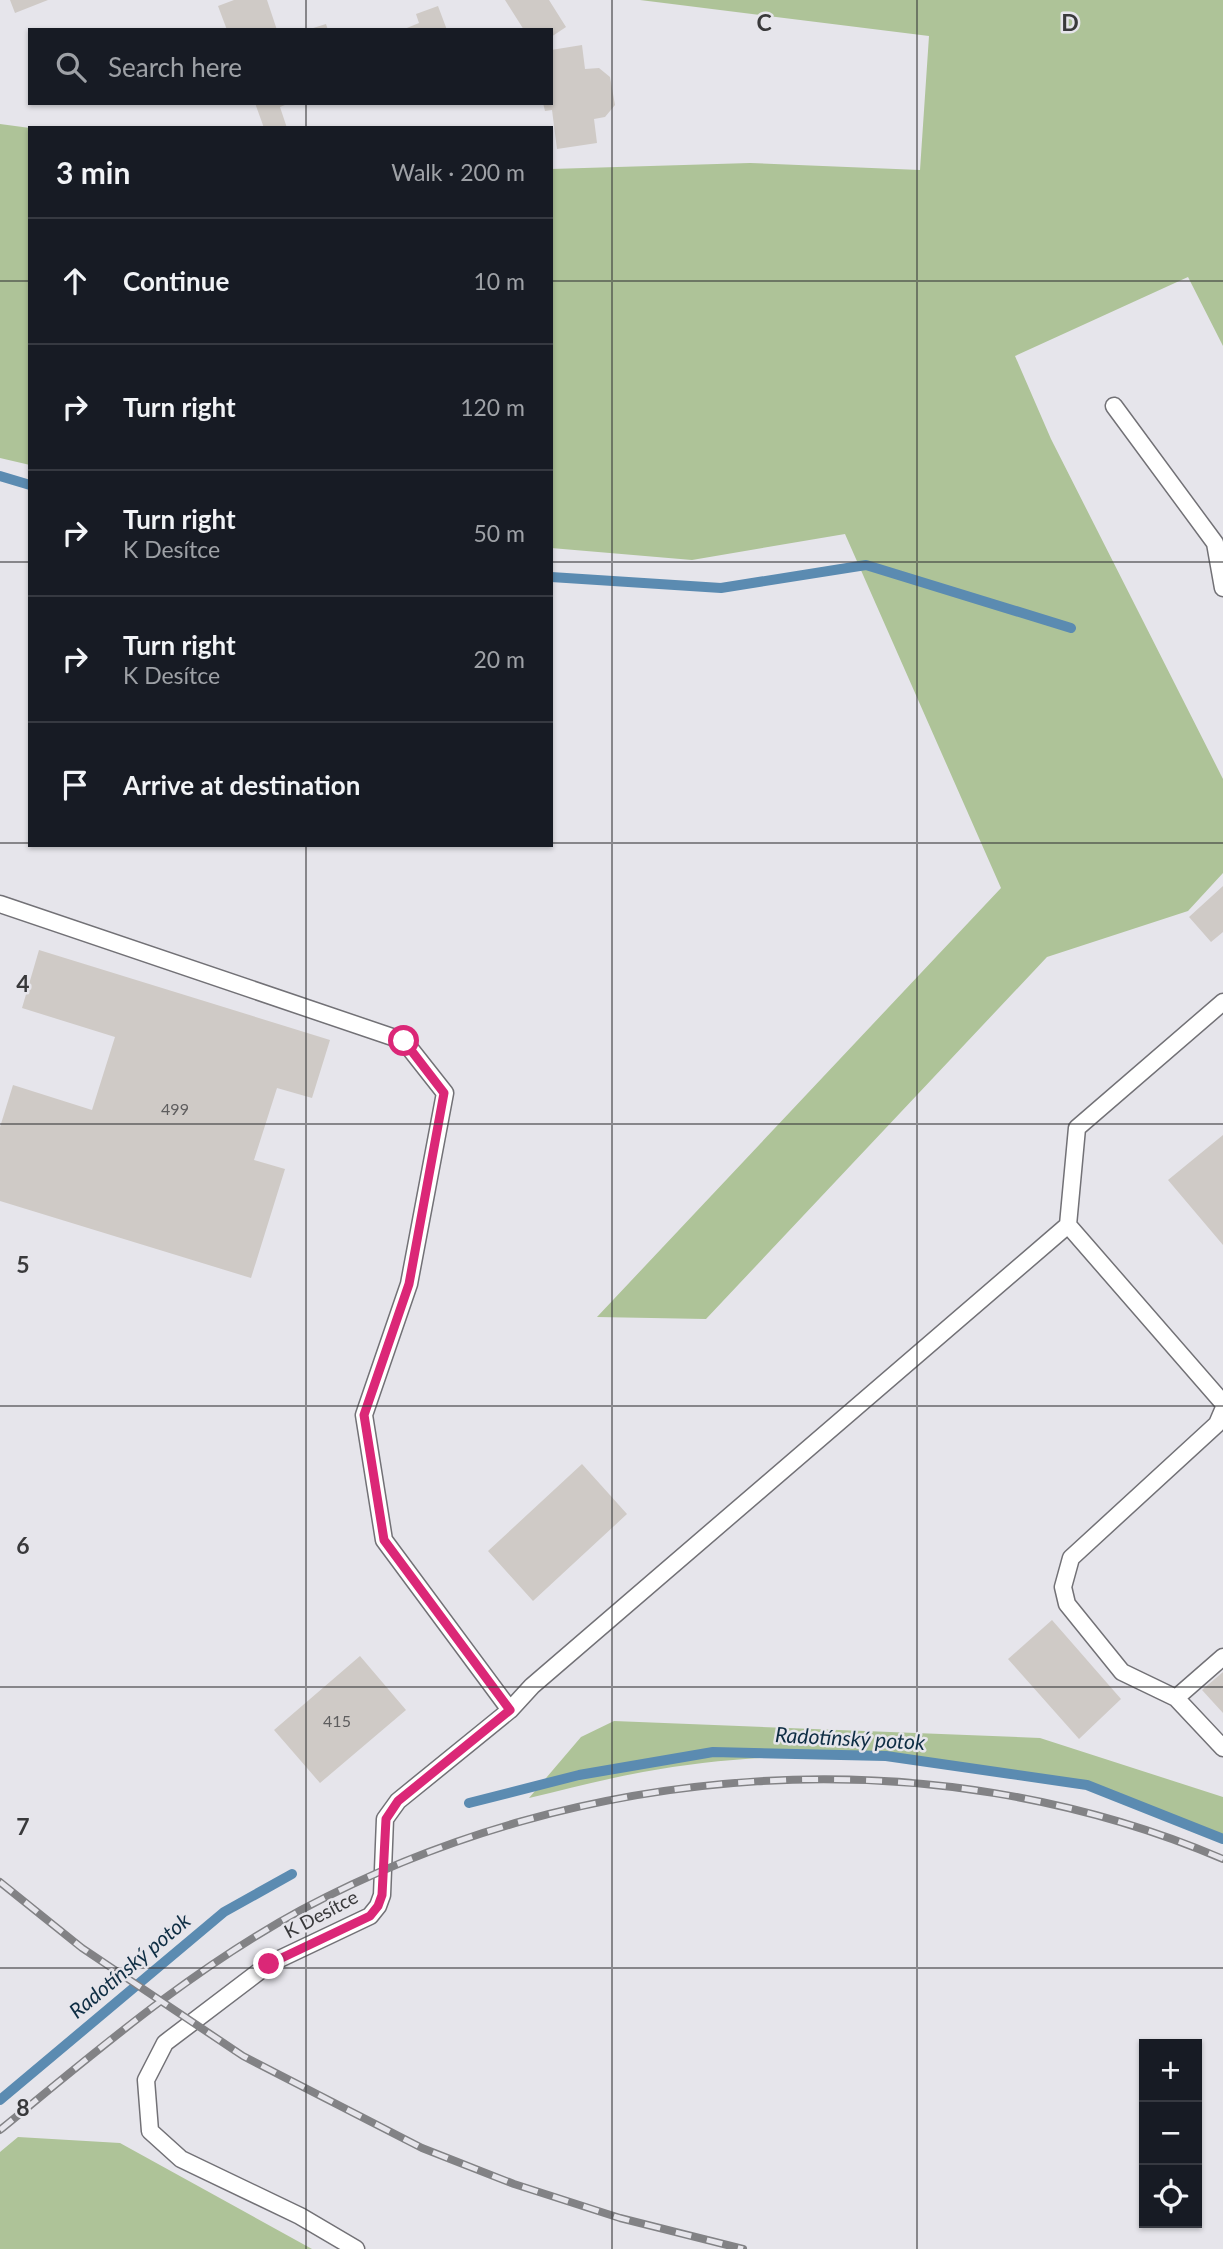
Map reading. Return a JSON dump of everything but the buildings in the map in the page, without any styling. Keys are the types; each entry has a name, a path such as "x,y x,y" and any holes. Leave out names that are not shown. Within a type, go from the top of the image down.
{"lane":[{"path":"1114,406 1215,543 1223,588"},
{"path":"0,904 404,1041 444,1093 409,1284 364,1415 384,1540 510,1710"},
{"path":"1223,1002 1077,1128 1068,1225 1223,1402"},
{"name":"K Desítce","path":"356,2249 300,2216 181,2159 150,2131 146,2080 165,2043 269,1964 370,1916 382,1895 386,1819 398,1801 510,1710 532,1686 1068,1225"},
{"path":"1223,1410 1217,1424 1071,1558 1063,1587 1067,1604 1122,1672 1176,1698 1223,1748"},
{"path":"1176,1698 1223,1657"}],"green space":[{"path":"640,0 1223,0 1223,346 1188,277 1015,356 1051,439 1223,779 1223,873 1188,911 1047,957 706,1319 597,1317 1001,888 845,534 692,560 553,548 553,169 750,163 920,170 929,36"},
{"path":"0,124 28,128 28,465 0,458"},
{"path":"614,1721 1040,1738 1223,1797 1223,1835 1156,1810 1085,1789 1012,1773 862,1757 788,1757 714,1762 643,1772 529,1798 581,1737"},
{"path":"18,2137 120,2143 312,2249 0,2249 0,2152"}],"waterway":[{"path":"0,476 28,484"},
{"path":"553,577 721,588 866,565 1071,628"},
{"name":"Radotínský potok","path":"469,1803 579,1775 713,1752 886,1756 1087,1785 1223,1839"},
{"name":"Radotínský potok","path":"0,2100 224,1912 292,1874"}],"railway":[{"path":"0,2130 182,1985 301,1910 409,1860 522,1821 639,1795 757,1781 876,1781 995,1793 1111,1819 1223,1859"},
{"path":"0,1882 82,1948 243,2056 422,2148 514,2184 620,2218 743,2249"}],"route":[{"path":"269,1964 370,1916 382,1895 386,1819 398,1801 510,1710 384,1540 364,1415 409,1284 444,1093 404,1041"}]}
